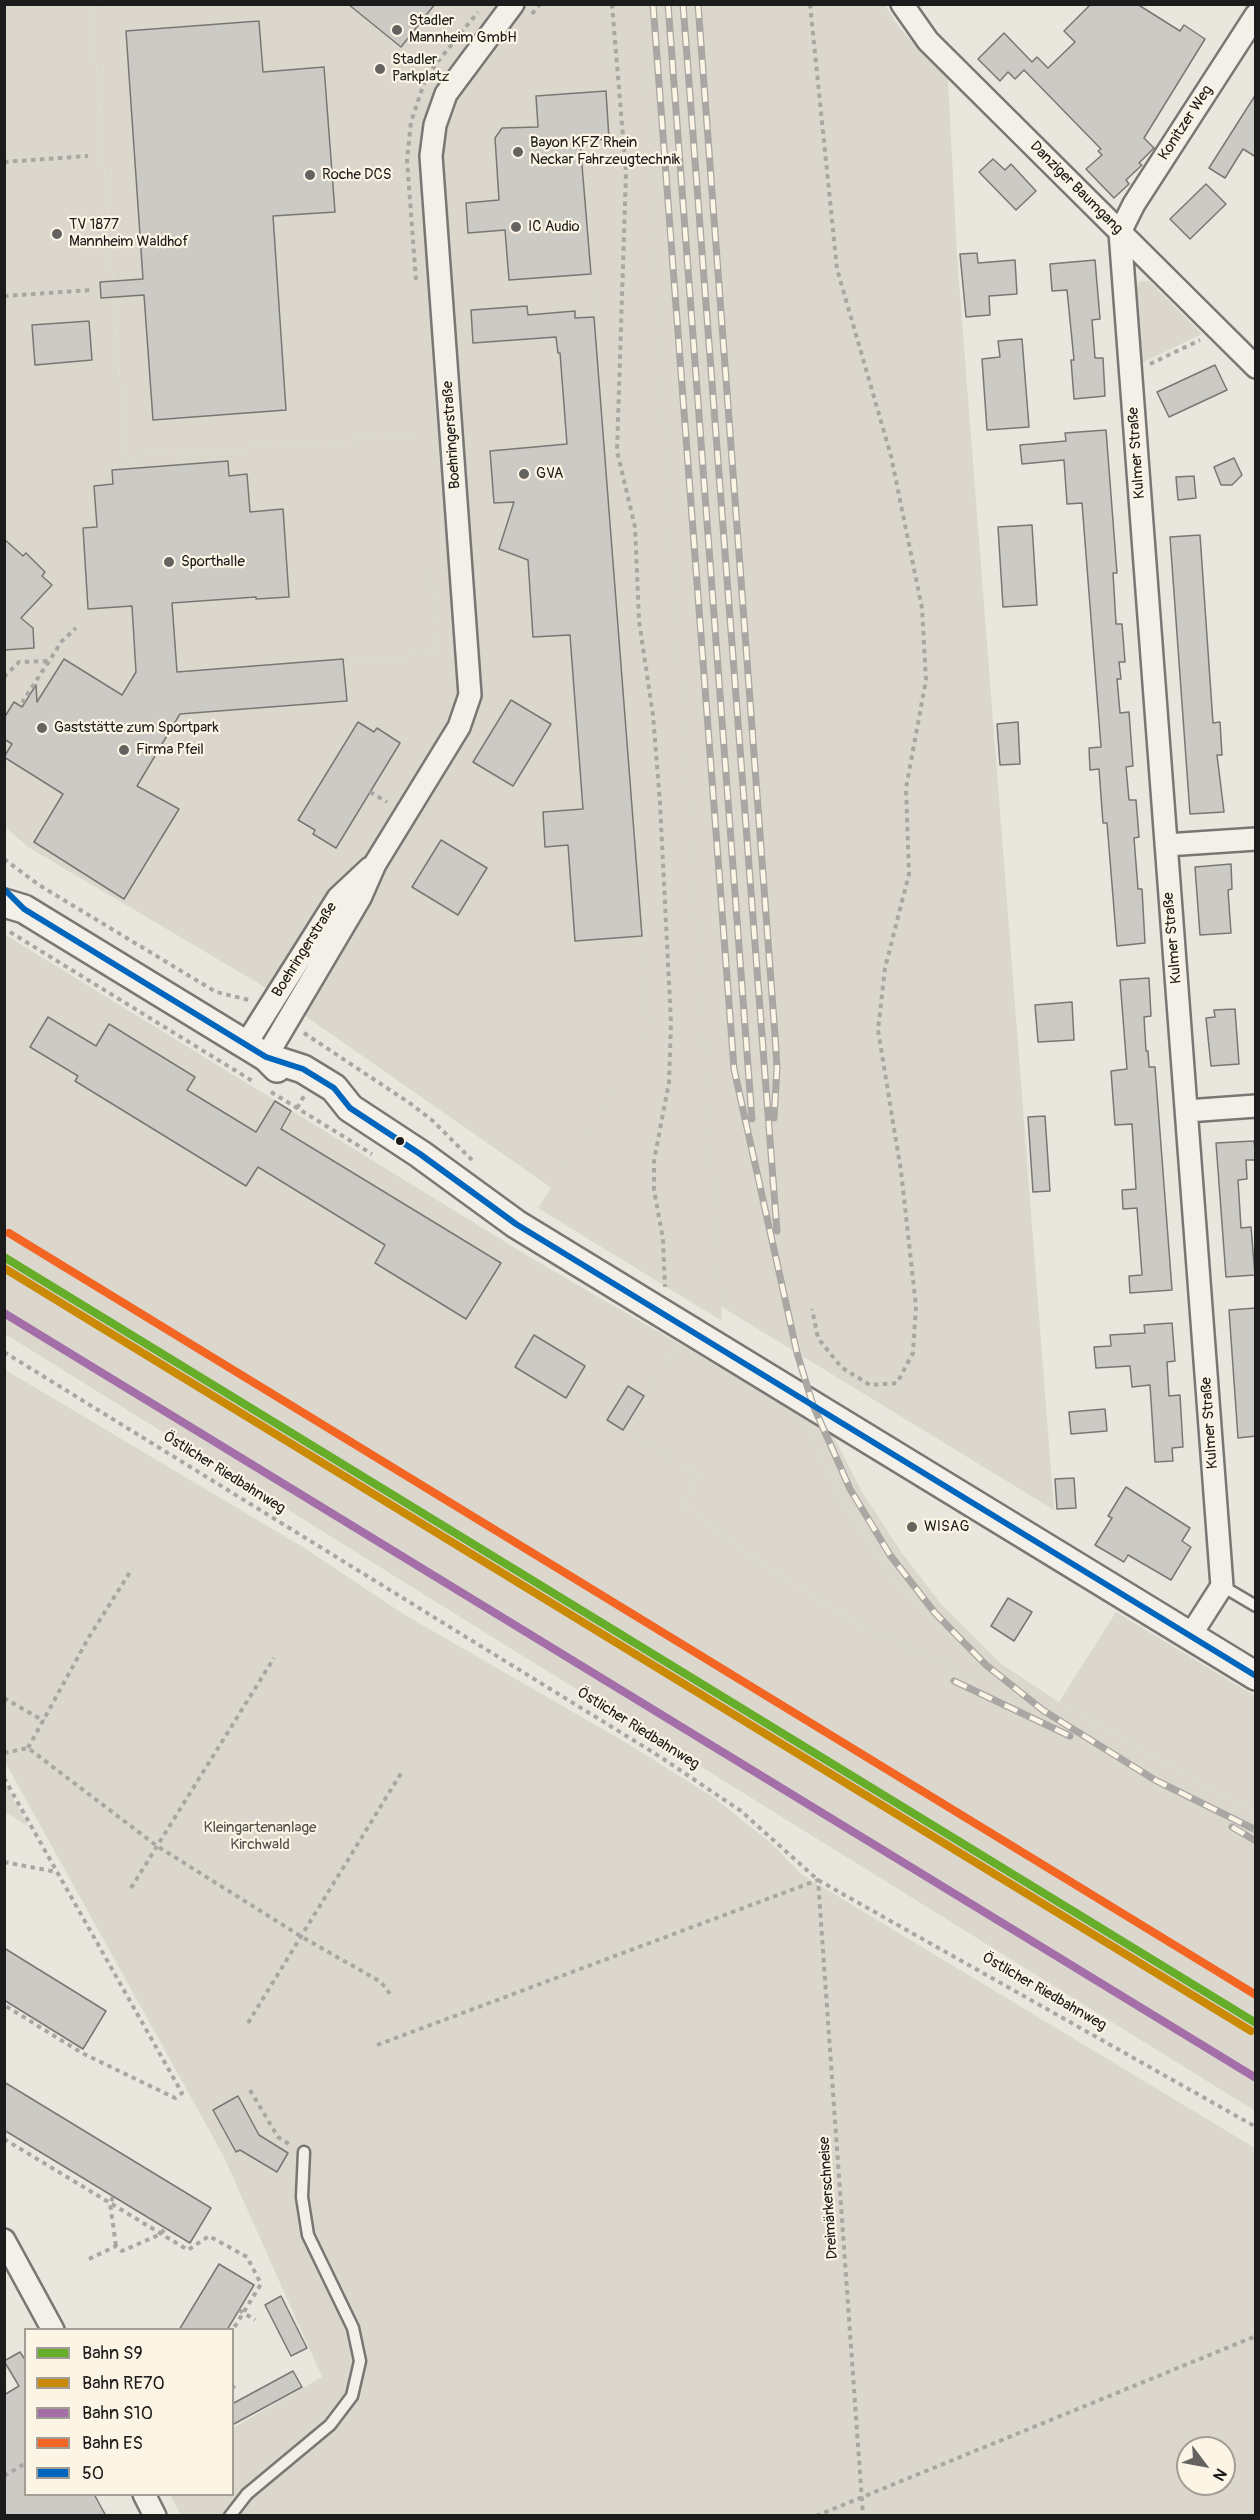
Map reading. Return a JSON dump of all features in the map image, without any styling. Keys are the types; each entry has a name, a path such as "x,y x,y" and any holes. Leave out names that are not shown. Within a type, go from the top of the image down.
{"street":[{"name":"Boehringerstraße","path":"256,1050 360,898 375,864 459,727 470,695 431,156 435,125 446,94 466,64 513,4"},
{"name":"Danziger Baumgang","path":"902,4 928,41 1256,367"},
{"name":"Konitzer Weg","path":"1120,232 1134,204 1256,15"},
{"name":"Kulmer Straße","path":"1120,232 1222,1586"},
{"path":"1166,845 1256,839"},
{"path":"4,888 14,906 256,1050 303,1069 334,1088 350,1108 420,1154 516,1224 1256,1676"},
{"path":"1187,1111 1256,1106"},
{"path":"1190,1635 1222,1586"},
{"path":"4,2241 52,2328"},
{"path":"145,2496 155,2516"}],"lane":[{"path":"1222,1586 1256,1606"},
{"path":"230,2516 247,2494 330,2425 352,2396 360,2361 353,2328 308,2235 302,2198 303,2152"}],"path":[{"path":"416,282 407,160 411,122 424,83 435,65 484,4"},
{"path":"612,4 626,173 617,451 635,527 639,621 653,715 660,803 671,1023 669,1082 654,1161 654,1190 663,1239 665,1294"},
{"path":"810,4 837,269 891,456 922,608 926,680 906,788 909,874 885,968 878,1030 901,1171 916,1306 913,1353 897,1383 870,1385 841,1367 818,1338 812,1309"},
{"path":"4,162 88,156"},
{"path":"4,296 92,290"},
{"path":"1131,372 1220,331"},
{"path":"25,702 23,701 62,641 76,628"},
{"path":"4,677 19,662 49,661"},
{"path":"370,792 387,802"},
{"path":"381,812 393,793"},
{"path":"4,859 39,885 216,992 232,998 246,998 252,1002"},
{"path":"4,928 257,1083"},
{"path":"305,1034 411,1104 433,1121 475,1162"},
{"path":"267,1089 381,1160"},
{"name":"Östlicher Riedbahnweg","path":"4,1352 659,1756 741,1811 818,1880 1256,2127"},
{"path":"4,1753 28,1748 89,1637 132,1569"},
{"path":"131,1888 274,1658"},
{"path":"4,1698 44,1721"},
{"path":"28,1748 157,1846 302,1937 381,1982 390,1994"},
{"path":"248,2022 403,1770"},
{"path":"4,1778 182,2093 175,2098 82,2053 53,2033 4,2005"},
{"path":"4,1862 58,1872"},
{"path":"377,2045 818,1880"},
{"name":"Dreimärkerschneise","path":"818,1880 863,2516"},
{"path":"250,2090 278,2137 303,2152"},
{"path":"5,2135 54,2169 188,2250 209,2236 247,2257 261,2284 241,2311 233,2328"},
{"path":"54,2169 58,2163"},
{"path":"114,2197 110,2203 116,2246 122,2251 161,2234 165,2228"},
{"path":"89,2259 116,2246"},
{"path":"241,2311 255,2320"},
{"path":"816,2516 1256,2336"},
{"path":"4,2476 24,2464"}],"shaded area":[{"path":"104,4 885,5 899,27 948,79 957,255 1054,1510 722,1307 258,983 28,847 133,674 437,654 420,435 126,457 92,9"},
{"path":"4,934 533,1259 678,1343 625,1431 699,1474 682,1504 760,1563 861,1626 986,1674 887,1570 837,1495 805,1418 834,1437 862,1492 902,1553 941,1604 1001,1664 1059,1702 1232,1802 1255,1810 1255,2111 5,1334"}],"green space":[{"name":"TV 1877 Mannheim Waldhof","path":"4,5 104,5 92,10 126,457 421,435 437,654 133,674 28,847 4,826"},
{"path":"546,5 557,5 502,72 495,66"},
{"path":"600,5 645,5 654,268 722,1321 538,1208 649,1030 581,142 610,139"},
{"path":"1140,281 1149,281 1202,334 1140,364 1135,290"},
{"path":"678,1343 805,1418 837,1495 887,1570 935,1623 987,1674 982,1681 861,1626 760,1563 682,1504 699,1474 624,1431"},
{"name":"Kleingartenanlage Kirchwald","path":"4,1369 306,1549 405,1615 625,1742 713,1797 771,1843 801,1874 1255,2148 1255,2515 181,2515 171,2496 234,2496 234,2427 322,2377 223,2155 5,1762"},
{"path":"1116,1612 1255,1696 1255,1810 1232,1802 1059,1702"},
{"path":"5,1783 28,1826 5,1812"}],"building":[{"name":"Stadler Mannheim GmbH","path":"348,4 435,4 401,47"},
{"path":"1091,4 1137,4 1180,31 1184,25 1205,39 1144,138 1154,148 1139,163 1142,165 1126,180 1129,184 1114,198 1086,169 1102,155 1098,151 1101,149 1024,70 1015,79 1008,72 1000,81 978,59 1004,33 1032,62 1037,57 1048,68 1075,42 1064,31"},
{"path":"259,21 263,72 324,67 335,212 273,216 286,410 153,420 144,295 101,298 100,282 143,279 126,31"},
{"path":"606,91 609,139 580,141 591,274 509,280 505,230 468,233 466,203 499,200 495,138 502,128 538,127 536,96"},
{"path":"1256,94 1256,157 1243,149 1225,178 1209,168"},
{"path":"993,159 1005,170 1011,164 1036,191 1016,210 979,172"},
{"path":"1206,184 1226,204 1190,239 1170,219"},
{"path":"977,253 978,263 1015,260 1017,294 989,296 990,315 966,317 960,254"},
{"path":"1095,260 1100,319 1092,320 1095,358 1103,358 1105,396 1074,399 1071,360 1074,360 1067,290 1052,291 1050,264"},
{"path":"527,306 528,315 575,311 575,318 594,317 642,936 575,941 568,845 545,847 543,812 583,809 570,635 533,637 528,560 499,549 514,502 494,503 490,451 567,444 560,353 558,353 556,337 473,343 471,310"},
{"path":"89,321 92,360 35,365 32,325"},
{"path":"1022,339 1029,427 987,430 982,359 1000,357 998,341"},
{"path":"1215,365 1227,390 1169,417 1157,392"},
{"path":"1106,430 1117,573 1113,573 1116,624 1122,624 1125,662 1119,662 1121,679 1117,679 1120,713 1129,712 1133,766 1126,767 1129,800 1136,800 1139,837 1134,838 1138,889 1142,889 1145,943 1117,946 1107,823 1103,823 1099,769 1090,770 1089,748 1101,747 1082,503 1067,504 1064,460 1022,464 1020,445 1066,441 1065,433"},
{"path":"1234,458 1242,475 1232,485 1221,485 1214,467"},
{"path":"228,461 229,476 247,474 250,512 283,509 289,597 172,603 177,672 343,659 347,701 180,714 137,786 179,809 124,899 34,842 63,794 4,757 12,744 4,739 4,718 14,702 22,707 36,685 37,702 64,659 122,695 136,672 132,606 88,609 83,528 97,527 94,486 113,484 112,470"},
{"path":"1194,476 1196,498 1178,500 1176,477"},
{"path":"1032,525 1037,605 1003,607 998,527"},
{"path":"1200,535 1213,723 1220,722 1222,755 1217,755 1224,812 1190,814 1170,537"},
{"path":"4,539 23,556 26,553 45,572 42,576 52,585 21,618 33,628 34,648 4,650"},
{"path":"511,700 551,724 513,786 473,762"},
{"path":"358,722 374,732 377,728 400,743 336,848 313,834 315,830 298,820"},
{"path":"1018,722 1020,764 1000,765 997,724"},
{"path":"441,840 487,868 458,915 412,887"},
{"path":"1231,864 1232,889 1228,890 1231,933 1200,935 1195,867"},
{"path":"1149,978 1151,1016 1144,1017 1146,1051 1148,1051 1149,1067 1155,1067 1172,1290 1130,1293 1129,1276 1142,1275 1137,1208 1123,1209 1122,1190 1136,1189 1132,1124 1115,1125 1111,1071 1127,1069 1120,980"},
{"path":"1072,1002 1074,1040 1038,1042 1035,1005"},
{"path":"1235,1009 1239,1064 1211,1066 1206,1018 1215,1017 1214,1010"},
{"path":"48,1017 96,1046 109,1024 195,1077 187,1090 256,1132 275,1101 291,1111 281,1129 501,1263 466,1319 375,1263 385,1245 258,1167 246,1186 75,1081 78,1076 30,1047"},
{"path":"1045,1116 1050,1191 1033,1192 1028,1117"},
{"path":"1254,1141 1256,1160 1246,1160 1247,1179 1238,1180 1241,1228 1251,1227 1255,1275 1226,1277 1216,1143"},
{"path":"1256,1308 1256,1436 1238,1438 1229,1310"},
{"path":"1172,1323 1175,1361 1167,1362 1169,1396 1180,1395 1183,1447 1172,1448 1173,1461 1155,1462 1150,1385 1132,1387 1130,1366 1096,1368 1094,1347 1111,1346 1110,1335 1145,1333 1144,1325"},
{"path":"534,1335 585,1366 566,1398 515,1367"},
{"path":"628,1386 644,1396 623,1430 607,1420"},
{"path":"1105,1409 1107,1431 1071,1434 1069,1412"},
{"path":"1074,1478 1076,1508 1057,1509 1055,1479"},
{"path":"1126,1487 1190,1528 1182,1541 1191,1547 1171,1580 1128,1555 1124,1562 1095,1545 1112,1518 1108,1516"},
{"path":"1008,1598 1032,1612 1014,1641 991,1626"},
{"path":"4,1948 106,2011 83,2049 4,2000"},
{"path":"4,2082 211,2208 190,2243 4,2130"},
{"path":"238,2096 259,2135 288,2153 277,2172 240,2150 236,2152 213,2110"},
{"path":"219,2264 254,2285 228,2328 180,2328"},
{"path":"281,2296 307,2348 291,2356 265,2305"},
{"path":"20,2352 24,2358 24,2496 95,2496 106,2516 4,2516 4,2395 19,2386 4,2361"},
{"path":"293,2371 302,2387 234,2424 234,2403"}],"railway":[{"path":"653,4 734,1069 797,1353 813,1405 850,1489 890,1555 935,1613 986,1665 1044,1711 1155,1780 1256,1830"},
{"path":"668,4 752,1119"},
{"path":"683,4 777,1231"},
{"path":"698,4 775,1035 777,1068 774,1118"},
{"path":"954,1681 1070,1736"},
{"path":"1232,1827 1256,1841"}],"rail line":[{"name":"ES","path":"9,1233 1256,1995"},
{"name":"S9","path":"4,1257 1256,2023"},
{"name":"RE70","path":"4,1268 1251,2031"},
{"name":"S10","path":"4,1313 1256,2078"}],"transit line":[{"name":"50","path":"4,889 24,909 266,1057 303,1069 334,1088 350,1108 420,1154 516,1224 1256,1676"}],"place":[{"name":"Stadler Mannheim GmbH","path":"397,30"},
{"name":"Stadler Parkplatz","path":"380,69"},
{"name":"Bayon KFZ Rhein Neckar Fahrzeugtechnik","path":"518,152"},
{"name":"Roche DCS","path":"310,175"},
{"name":"IC Audio","path":"516,227"},
{"name":"TV 1877 Mannheim Waldhof","path":"57,234"},
{"name":"GVA","path":"524,474"},
{"name":"Sporthalle","path":"169,562"},
{"name":"Gaststätte zum Sportpark","path":"42,728"},
{"name":"Firma Pfeil","path":"124,750"},
{"name":"WISAG","path":"912,1527"}]}
